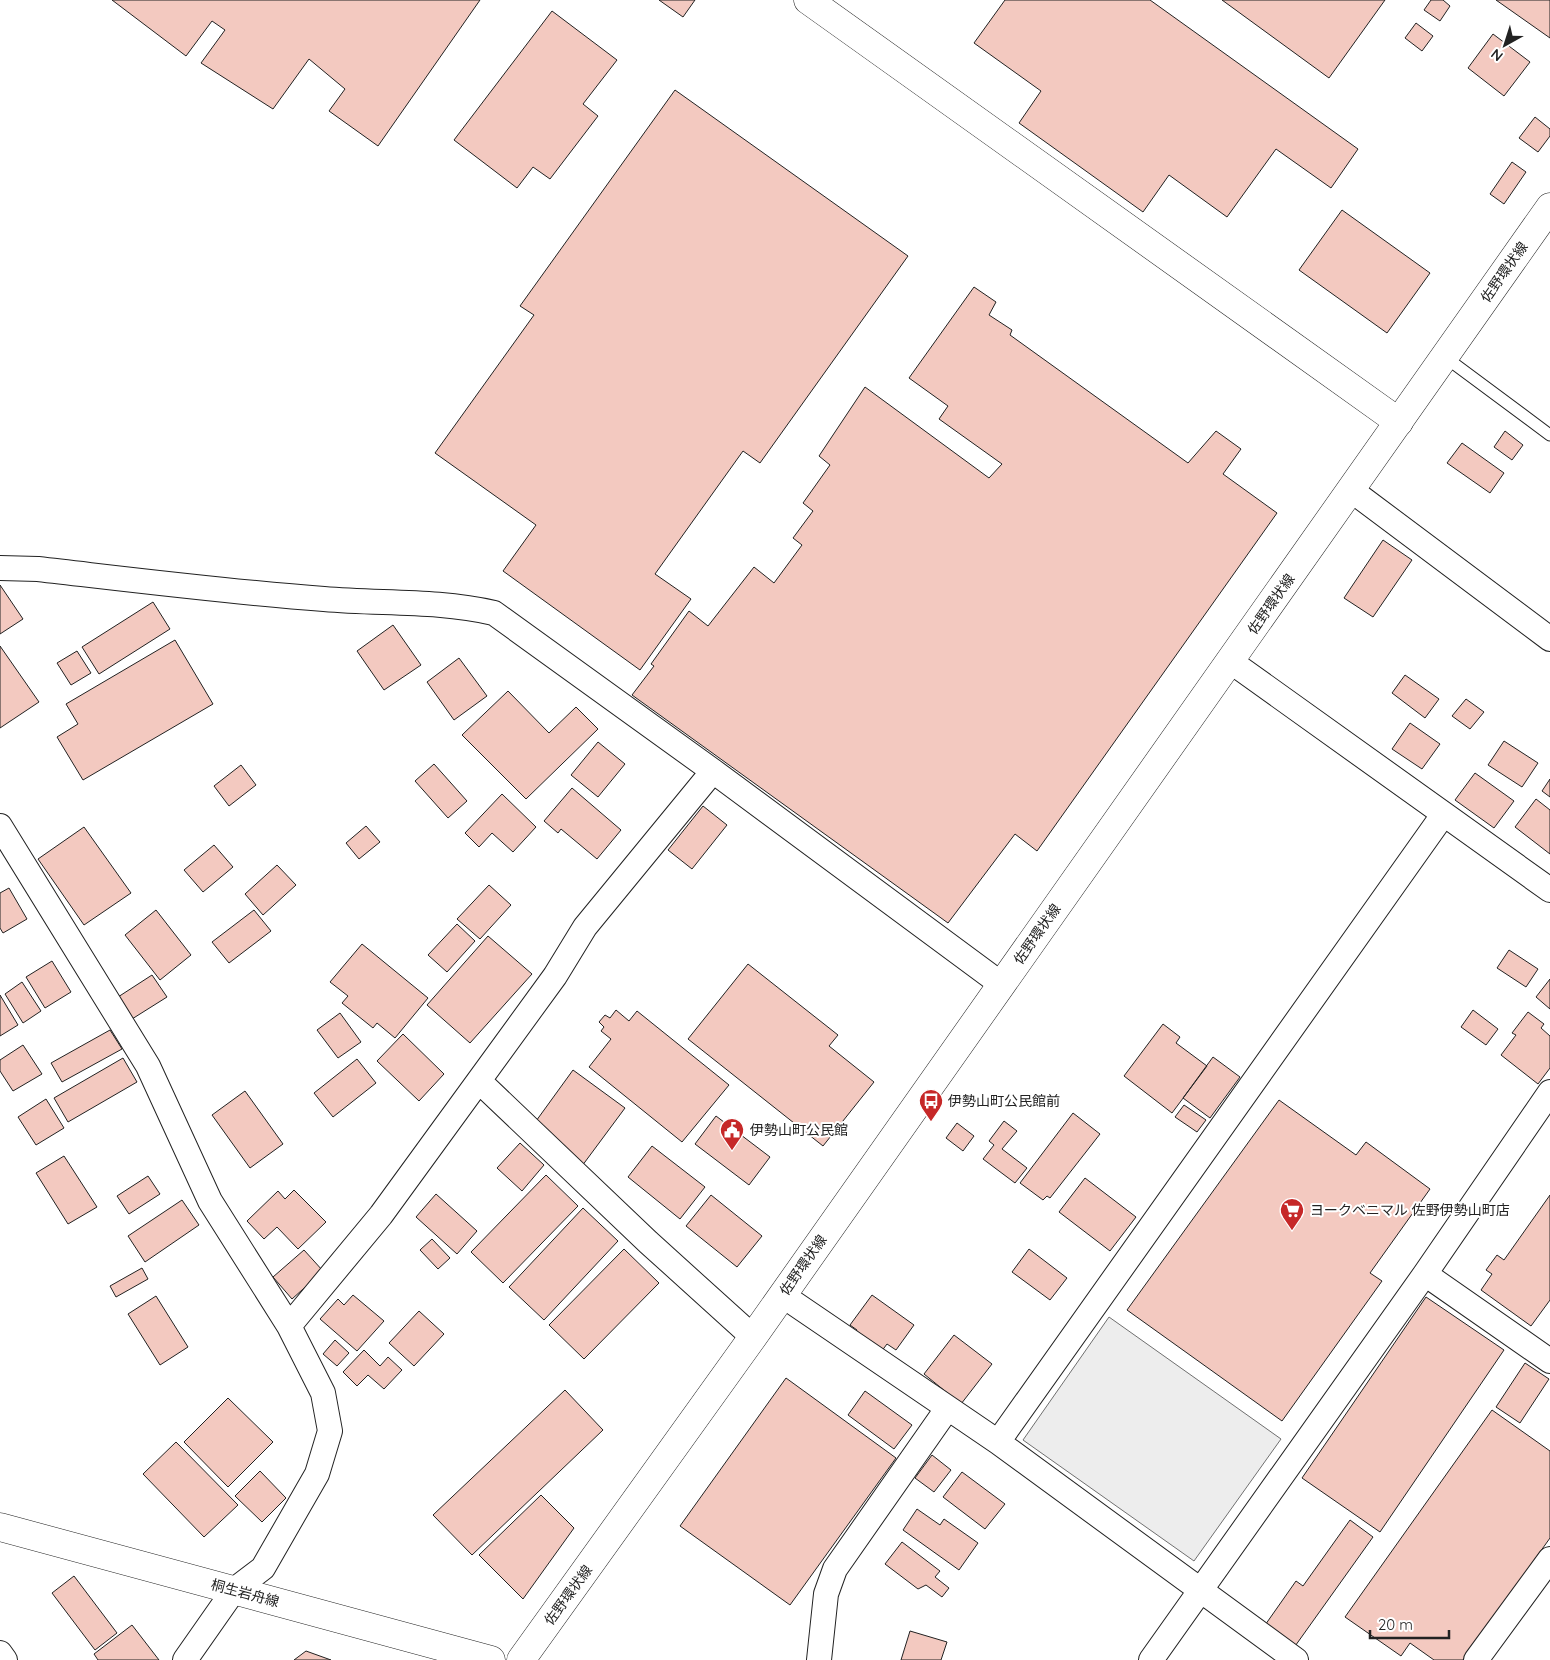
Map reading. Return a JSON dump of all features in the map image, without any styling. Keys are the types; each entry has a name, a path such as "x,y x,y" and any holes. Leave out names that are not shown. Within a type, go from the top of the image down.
{"main road":[{"path":"808,0 1399,422"},
{"name":"佐野環状線","path":"522,1660 753,1337 1550,207"},
{"name":"桐生岩舟線","path":"0,1527 491,1660"}],"street":[{"path":"1351,490 1550,639"},
{"path":"0,568 38,569 301,598 443,604 494,614 713,771 1001,984"},
{"path":"1230,662 1550,890"},
{"path":"289,1326 381,1215 555,976 585,927 713,771"},
{"path":"998,1442 1444,815"},
{"path":"0,826 148,1066 210,1201 289,1326 323,1393 330,1431 317,1474 264,1568 234,1590 185,1660"},
{"path":"479,1081 648,1242 753,1337"},
{"path":"1150,1660 1425,1274 1550,1092"},
{"path":"1425,1274 1550,1361"},
{"path":"782,1295 998,1442 1296,1660"},
{"path":"819,1660 826,1594 835,1569 948,1409"},
{"path":"1476,1660 1550,1559"},
{"path":"0,1653 5,1660"}],"lane":[{"path":"1445,357 1550,435"}],"shaded area":[{"path":"1109,1317 1281,1439 1194,1561 1023,1440"}],"building":[{"path":"112,0 480,0 378,146 329,111 345,89 309,59 273,109 201,63 225,30 212,21 186,56"},
{"path":"659,0 695,0 683,17"},
{"path":"1005,0 1150,0 1358,149 1331,188 1276,149 1227,217 1169,175 1143,212 1019,123 1041,91 974,43"},
{"path":"1222,0 1385,0 1329,78"},
{"path":"1431,0 1443,0 1450,6 1440,21 1424,10"},
{"path":"1496,0 1550,0 1550,38"},
{"path":"552,11 617,60 583,104 598,116 550,179 533,167 517,188 454,140"},
{"path":"1416,23 1433,36 1422,51 1405,38"},
{"path":"1493,34 1530,62 1504,96 1468,68"},
{"path":"675,90 908,256 760,463 743,451 655,574 691,599 640,670 503,571 536,525 435,453 534,315 520,306"},
{"path":"1535,117 1550,129 1550,136 1538,152 1519,138"},
{"path":"1512,162 1526,172 1504,204 1490,194"},
{"path":"1342,210 1430,273 1387,333 1299,270"},
{"path":"974,287 996,302 989,315 1012,330 1010,335 1188,463 1216,431 1241,449 1223,474 1277,513 1037,851 1015,834 948,923 632,695 654,666 651,664 689,611 708,626 754,567 774,583 802,545 793,538 813,511 803,503 830,465 819,456 865,387 989,478 1002,464 939,419 948,406 909,378"},
{"path":"1505,431 1523,445 1512,460 1494,447"},
{"path":"1462,443 1504,473 1490,493 1447,463"},
{"path":"1383,540 1412,560 1373,617 1344,598"},
{"path":"0,585 23,619 0,634"},
{"path":"153,602 170,629 99,674 82,647"},
{"path":"393,625 421,665 384,690 357,651"},
{"path":"175,640 213,704 83,780 57,737 78,724 66,704"},
{"path":"0,646 39,702 0,728"},
{"path":"77,651 91,673 71,685 57,663"},
{"path":"459,658 487,696 454,720 427,682"},
{"path":"1405,675 1439,699 1425,718 1392,693"},
{"path":"508,691 549,733 576,707 598,729 526,799 462,735"},
{"path":"1466,699 1484,712 1470,729 1452,716"},
{"path":"1410,723 1440,744 1422,769 1392,749"},
{"path":"1504,741 1538,763 1522,787 1488,765"},
{"path":"598,742 625,764 598,797 571,775"},
{"path":"434,764 467,801 448,818 415,781"},
{"path":"241,765 256,785 229,806 214,786"},
{"path":"1475,773 1514,801 1494,828 1455,800"},
{"path":"1550,779 1550,797 1542,791"},
{"path":"572,788 621,830 597,859 561,829 558,833 544,821"},
{"path":"502,794 536,827 513,852 492,833 479,847 465,833"},
{"path":"1536,799 1550,810 1550,854 1515,827"},
{"path":"703,806 727,825 692,869 668,850"},
{"path":"366,826 380,842 359,859 346,843"},
{"path":"84,827 131,893 84,925 38,859"},
{"path":"214,845 233,867 203,892 184,870"},
{"path":"277,865 296,885 263,915 245,894"},
{"path":"489,885 511,905 480,939 457,919"},
{"path":"9,888 27,919 3,933 0,928 0,893"},
{"path":"156,910 191,955 160,980 125,935"},
{"path":"254,910 271,931 229,963 212,942"},
{"path":"457,924 475,941 447,972 428,955"},
{"path":"488,936 532,974 470,1043 427,1005"},
{"path":"362,944 428,998 395,1038 377,1023 373,1028 342,1003 348,996 330,982"},
{"path":"1509,950 1538,969 1526,987 1497,968"},
{"path":"52,961 71,992 45,1008 26,977"},
{"path":"748,964 838,1035 829,1046 874,1082 823,1146 688,1039"},
{"path":"152,975 167,997 132,1019 118,997"},
{"path":"1550,979 1550,1009 1536,997"},
{"path":"22,982 41,1011 23,1023 5,994"},
{"path":"0,995 18,1025 0,1036"},
{"path":"616,1010 629,1021 637,1011 729,1085 682,1142 589,1067 611,1039 601,1031 604,1027 599,1022 605,1015 610,1018"},
{"path":"1473,1010 1498,1029 1486,1045 1461,1027"},
{"path":"1528,1012 1544,1024 1541,1028 1550,1036 1550,1068 1538,1084 1501,1055 1516,1035 1512,1033"},
{"path":"340,1013 361,1042 338,1058 317,1030"},
{"path":"1163,1024 1180,1037 1176,1043 1207,1066 1172,1113 1124,1076"},
{"path":"110,1030 122,1049 62,1082 51,1063"},
{"path":"403,1034 444,1074 419,1101 377,1061"},
{"path":"23,1045 42,1074 13,1091 0,1071 0,1060"},
{"path":"1213,1057 1240,1077 1210,1118 1183,1098"},
{"path":"123,1058 137,1082 68,1122 54,1098"},
{"path":"357,1059 376,1083 333,1117 314,1093"},
{"path":"573,1070 625,1108 582,1166 531,1128"},
{"path":"245,1091 283,1144 250,1168 212,1115"},
{"path":"46,1099 64,1128 36,1145 18,1117"},
{"name":"ヨークベニマル 佐野伊勢山町店","path":"1279,1100 1356,1155 1366,1142 1430,1189 1370,1273 1382,1281 1282,1421 1127,1310"},
{"path":"1184,1105 1206,1120 1197,1132 1175,1117"},
{"path":"1073,1113 1100,1134 1050,1198 1047,1196 1043,1200 1020,1183"},
{"name":"伊勢山町公民館","path":"716,1116 770,1157 749,1185 695,1144"},
{"path":"1004,1121 1017,1131 1002,1149 1027,1168 1015,1183 983,1159 994,1145 989,1141"},
{"path":"957,1123 974,1136 963,1151 946,1138"},
{"path":"520,1143 544,1165 522,1191 497,1168"},
{"path":"652,1146 705,1187 680,1219 628,1177"},
{"path":"64,1156 97,1207 68,1224 36,1173"},
{"path":"546,1175 578,1206 503,1283 471,1252"},
{"path":"148,1176 160,1194 129,1214 117,1196"},
{"path":"1085,1178 1136,1217 1110,1251 1059,1212"},
{"path":"294,1190 326,1222 298,1249 277,1227 264,1239 247,1221 278,1191 285,1199"},
{"path":"436,1194 477,1231 457,1254 416,1217"},
{"path":"711,1195 762,1236 737,1267 686,1226"},
{"path":"1550,1195 1550,1300 1531,1326 1481,1290 1492,1274 1486,1270 1497,1255 1504,1260"},
{"path":"182,1200 199,1225 145,1262 128,1236"},
{"path":"583,1208 618,1241 544,1320 509,1287"},
{"path":"432,1239 450,1258 438,1269 420,1250"},
{"path":"624,1249 659,1283 584,1359 549,1325"},
{"path":"1029,1249 1067,1278 1050,1300 1012,1272"},
{"path":"304,1250 323,1271 292,1299 273,1277"},
{"path":"142,1268 148,1279 116,1297 110,1286"},
{"path":"353,1295 384,1321 357,1351 320,1319 338,1299 344,1305"},
{"path":"872,1295 914,1325 896,1350 887,1344 881,1352 855,1333 857,1330 850,1325"},
{"path":"156,1296 188,1347 160,1365 128,1314"},
{"path":"1426,1297 1504,1350 1380,1532 1302,1478"},
{"path":"419,1311 444,1334 414,1366 389,1343"},
{"path":"954,1335 992,1364 961,1404 924,1374"},
{"path":"335,1340 349,1353 337,1366 323,1354"},
{"path":"364,1350 380,1366 388,1357 402,1370 384,1389 368,1375 357,1386 343,1372"},
{"path":"1525,1363 1549,1379 1520,1423 1496,1407"},
{"path":"786,1378 896,1458 790,1605 680,1526"},
{"path":"565,1390 603,1430 472,1555 433,1515"},
{"path":"865,1391 912,1425 894,1449 848,1415"},
{"path":"228,1398 273,1442 228,1487 184,1442"},
{"path":"1492,1410 1550,1451 1550,1538 1463,1660 1434,1660 1410,1643 1401,1656 1345,1617"},
{"path":"176,1442 238,1505 204,1537 143,1474"},
{"path":"932,1455 951,1470 934,1492 915,1478"},
{"path":"260,1471 286,1498 262,1522 235,1496"},
{"path":"962,1472 1005,1504 985,1529 943,1497"},
{"path":"541,1495 574,1528 523,1599 479,1555"},
{"path":"917,1509 940,1525 944,1519 978,1543 959,1570 903,1530"},
{"path":"1350,1520 1373,1537 1293,1649 1263,1628 1296,1581 1303,1586"},
{"path":"902,1542 940,1571 935,1577 949,1588 942,1597 926,1585 918,1589 885,1564"},
{"path":"74,1576 117,1633 95,1650 52,1593"},
{"path":"132,1625 159,1660 98,1660 94,1654"},
{"path":"910,1631 947,1642 941,1660 901,1660"},
{"path":"306,1651 331,1660 294,1660"}],"place":[{"name":"伊勢山町公民館前","path":"931,1122"},
{"name":"伊勢山町公民館","path":"732,1151"},
{"name":"ヨークベニマル 佐野伊勢山町店","path":"1292,1231"}]}
